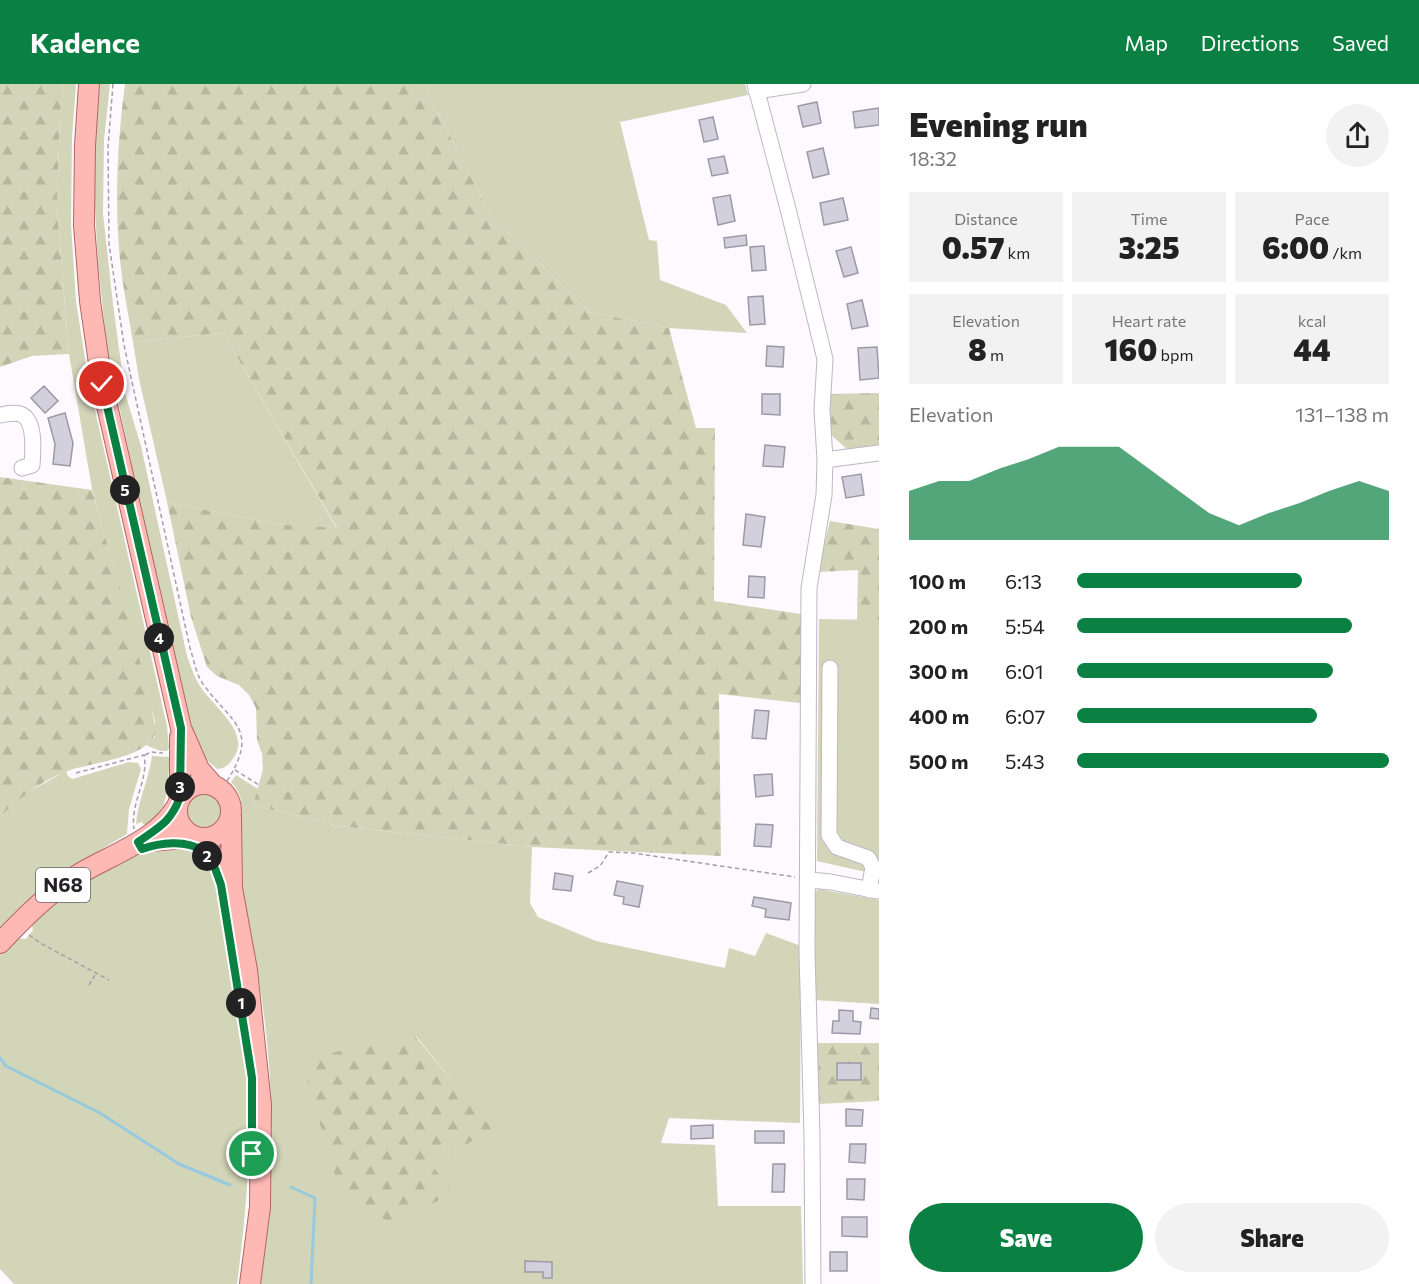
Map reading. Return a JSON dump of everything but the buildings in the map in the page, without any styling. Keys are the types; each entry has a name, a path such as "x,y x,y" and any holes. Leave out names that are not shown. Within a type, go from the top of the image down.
{"main road":[{"path":"89,84 85,146 84,225 90,301 102,384 181,728 199,769 230,802 232,888 247,970 261,1105 260,1207 250,1284"},
{"path":"181,728 176,815 180,824 186,832 198,837 212,837 227,826 231,817"},
{"path":"178,801 186,790 194,785 203,783 217,787"},
{"name":"N68","path":"0,943 44,899 74,877 138,842 169,820 178,801"},
{"path":"198,837 232,888"},
{"name":"N68","path":"138,842 198,837"}],"street":[{"path":"804,84 756,87 825,359 822,410 825,460 824,495 809,588 807,952 813,1284"},
{"path":"0,415 18,413 24,416 29,423 34,446 32,465 22,468"},
{"path":"825,460 879,453"},
{"path":"809,880 874,891 873,867 868,858 837,848 830,835 830,668"}],"path":[{"path":"113,84 108,147 109,244 124,345 190,648 201,681 236,722 242,738 242,754 234,769 217,787"},
{"path":"76,773 151,752 172,754"},
{"path":"138,842 133,826 133,809 146,766 144,755"},
{"path":"234,769 258,785"},
{"path":"588,873 600,866 609,852 621,852 809,880"},
{"path":"16,926 42,944 109,980"},
{"path":"89,985 96,974"}],"green space":[{"path":"0,84 64,84 60,114 57,207 69,354 32,356 0,367"},
{"path":"64,84 76,84 72,138 71,224 76,301 89,384 167,726 169,748 167,751 160,751 146,745 155,737 155,721 92,489 69,354 57,207 60,114"},
{"path":"100,84 110,84 104,140 103,213 125,393 141,446 187,656 198,683 229,721 238,740 237,750 232,760 219,769 202,756 188,714 182,714 107,348 98,264 93,167"},
{"path":"125,84 423,84 491,215 589,312 669,328 696,428 715,428 714,601 801,614 800,703 719,694 721,856 532,847 338,826 253,805 263,769 262,754 257,740 256,708 249,695 239,685 217,676 207,667 191,617 167,502 277,524 337,528 223,333 133,342 121,269 117,199 118,153"},
{"path":"423,84 745,84 748,95 620,122 649,240 657,241 660,280 726,305 747,333 669,328 589,312 491,215"},
{"path":"223,333 337,529 277,524 167,502 139,379 133,342"},
{"path":"879,393 879,447 847,449 831,435 828,394"},
{"path":"0,477 92,490 148,690 156,731 143,748 131,754 65,772 47,781 22,797 0,817"},
{"path":"830,521 879,529 879,620 857,620 858,570 817,572"},
{"path":"819,619 879,620 879,875 817,861"},
{"path":"152,756 170,757 167,792 162,812 148,824 142,822 136,824 139,806"},
{"path":"129,762 138,763 141,769 129,809 127,834 60,874 34,895 0,929 0,817 21,796 66,771 72,779"},
{"path":"236,775 258,789 253,805 338,826 532,847 530,903 538,917 596,941 725,968 729,948 755,956 766,933 801,946 800,1123 669,1118 661,1143 715,1145 718,1206 801,1206 803,1284 260,1284 269,1208 271,1095 265,1020 238,860 237,833 241,801 231,782","holes":["416,1036 491,1129 432,1165"]},
{"path":"204,788 219,795 226,810 219,825 204,832 189,825 182,810 189,795"},
{"path":"187,847 204,857 218,888 242,1024 248,1083 249,1143 245,1214 237,1284 14,1284 0,1269 0,955 16,938 26,939 33,930 31,922 91,875 149,848"},
{"path":"818,889 879,900 879,1004 814,1000 813,896"},
{"path":"415,1036 492,1129 432,1165 452,1193 396,1223 344,1206 301,1059"},
{"path":"816,1043 879,1043 879,1101 818,1104"}],"waterway":[{"path":"0,1058 6,1066 100,1113 179,1164 230,1185"},
{"path":"291,1187 315,1198 311,1284"}],"route":[{"path":"102,384 181,728 180,797 177,806 169,820 138,842 142,849 168,843 188,845 203,851 213,863 221,885 252,1078 252,1154"}]}
